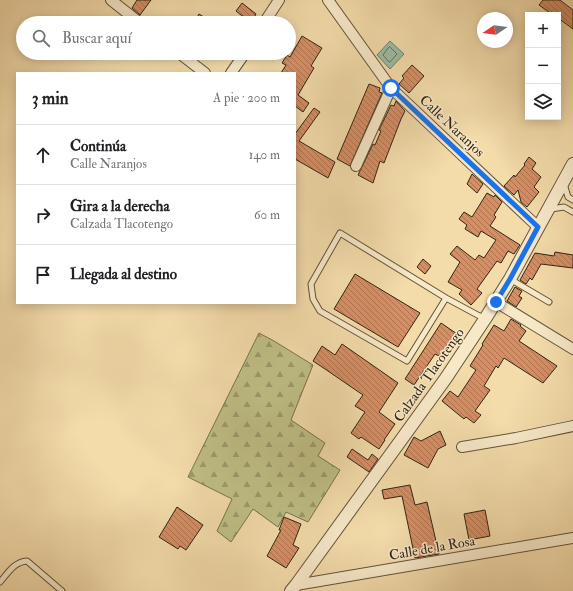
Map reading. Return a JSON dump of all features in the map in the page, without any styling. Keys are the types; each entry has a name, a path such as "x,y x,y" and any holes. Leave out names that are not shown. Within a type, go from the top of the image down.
{"street":[{"path":"111,0 131,16"},
{"path":"268,16 278,0"},
{"name":"Calle Naranjos","path":"328,0 391,88 538,227"},
{"path":"188,60 204,72"},
{"path":"233,72 240,60"},
{"path":"356,166 391,88"},
{"name":"Calzada Tlacotengo","path":"293,588 441,385 485,320 510,279 573,164"},
{"path":"496,302 573,349"},
{"path":"462,447 573,426"},
{"name":"Calle de la Rosa","path":"293,588 573,538"}],"lane":[{"path":"563,182 568,197 573,200"},
{"path":"548,209 564,207 573,212"},
{"path":"446,298 407,361 320,311 313,299 311,284 340,233 446,298 485,320"},
{"path":"510,279 549,302"},
{"path":"0,582 16,564 22,561 27,561 62,591"}],"green space":[{"path":"259,333 313,365 291,420 325,443 318,456 340,470 308,522 286,512 278,527 253,509 231,542 217,531 232,499 188,477"}],"water":[{"path":"390,41 404,54 390,69 377,55"}],"building":[{"path":"137,0 151,0 140,15 132,8"},
{"path":"543,0 560,0 573,10 573,29 561,20 561,12 549,12 539,5"},
{"path":"242,3 256,14 255,16 242,16 236,11"},
{"path":"302,36 322,48 311,66 314,68 298,95 309,103 303,112 296,107 296,72 282,72 286,65 282,63 284,60 296,60 296,46"},
{"path":"412,65 424,76 409,93 399,84 404,78 402,76"},
{"path":"369,84 380,88 379,92 382,93 350,166 337,159"},
{"path":"396,101 405,111 384,163 380,161 373,183 358,175 373,144 375,145 381,131 379,130 391,105 394,106"},
{"path":"314,108 320,112 299,141 335,162 328,178 296,160 296,133"},
{"path":"529,157 536,163 532,169 541,177 534,187 539,192 527,207 521,202 518,190 514,195 504,186 514,175 515,177 525,165 524,164"},
{"path":"472,174 483,184 477,193 467,184"},
{"path":"487,193 494,197 495,195 502,202 494,215 496,217 490,226 520,245 514,254 508,251 501,263 497,261 477,289 482,293 471,305 459,294 462,290 448,282 460,262 450,254 457,246 475,260 479,255 484,258 496,240 481,231 478,237 465,229 467,225 459,219 464,212 472,217"},
{"path":"555,252 573,255 573,268 541,264 532,280 530,278 526,284 520,280 535,253 554,256"},
{"path":"423,259 431,266 425,274 417,267"},
{"path":"355,274 420,313 398,347 334,309"},
{"path":"515,287 522,291 519,296 522,298 516,307 507,301"},
{"path":"511,319 521,325 520,326 526,331 519,341 557,366 543,383 504,358 498,368 496,366 484,386 490,390 475,411 481,415 474,423 466,417 464,419 442,401 450,391 458,397 476,370 470,366 494,325 504,331"},
{"path":"441,323 460,336 449,355 446,353 443,358 435,354 414,385 405,379"},
{"path":"342,344 398,383 379,412 395,424 379,449 361,437 359,439 351,433 365,412 355,406 363,395 313,361 322,346 335,355"},
{"path":"440,431 446,445 438,449 428,468 404,455 414,437 421,441"},
{"path":"352,449 368,460 372,454 378,459 369,472 347,457"},
{"path":"410,485 415,505 427,502 439,554 415,558 402,496 384,499 382,490"},
{"path":"177,507 203,525 186,550 180,546 178,549 159,537"},
{"path":"485,510 490,536 469,540 464,514"},
{"path":"284,517 301,524 293,545 299,548 286,568 267,556 281,530 279,530"}],"route":[{"path":"391,88 538,227 496,302"}]}
